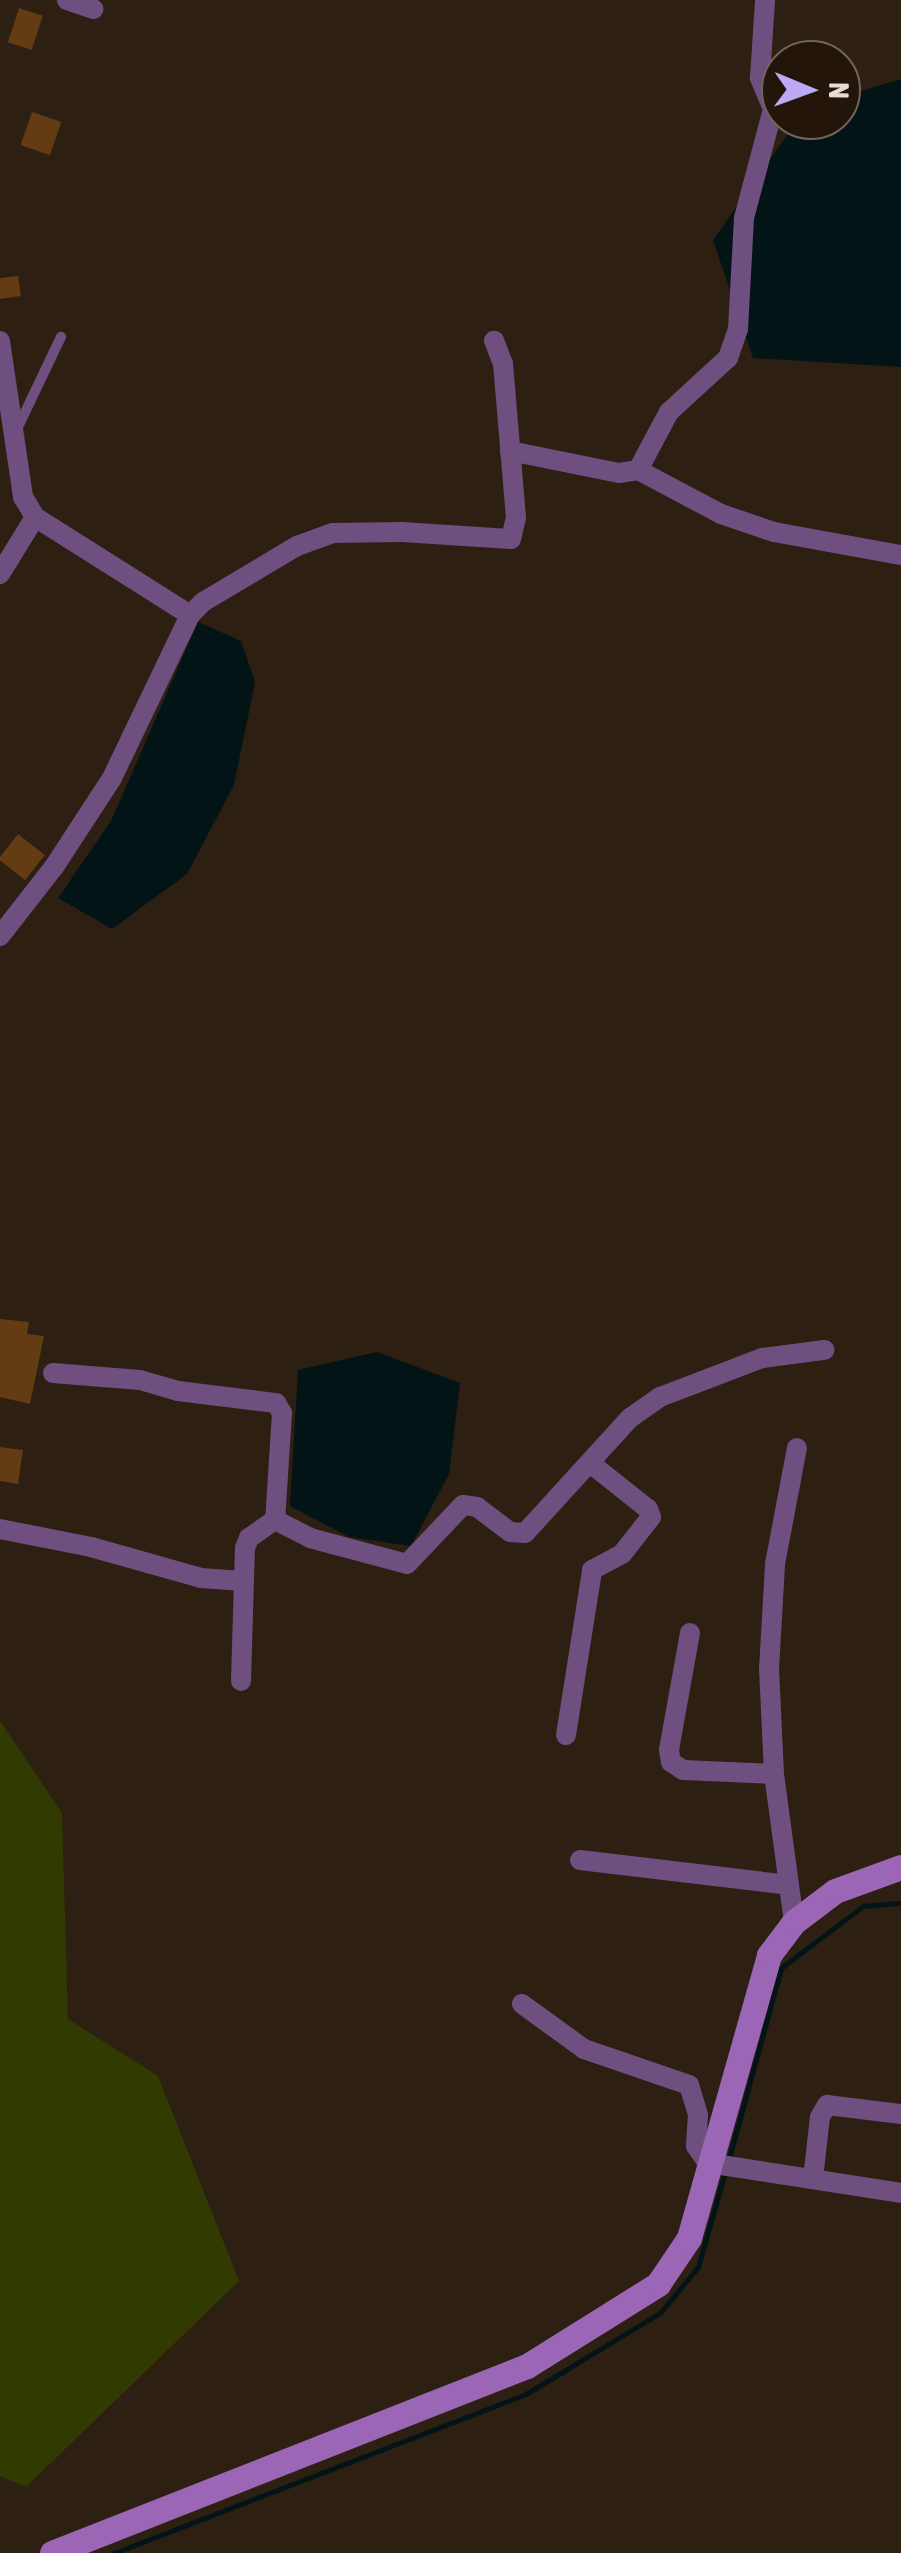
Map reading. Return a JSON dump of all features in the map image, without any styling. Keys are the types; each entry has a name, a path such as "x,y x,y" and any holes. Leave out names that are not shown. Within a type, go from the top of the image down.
{"street":[{"path":"67,0 93,8"},
{"path":"638,470 669,412 728,358 735,344 744,218 773,109 760,78 765,0"},
{"path":"0,341 23,497 35,517 190,615"},
{"path":"0,936 54,867 112,778 190,615 203,602 296,546 323,536 402,532 511,539 516,518 503,364 494,341"},
{"path":"510,451 619,473 638,470 721,514 774,532 900,555"},
{"path":"0,574 35,517"},
{"path":"275,1520 310,1538 407,1564 464,1505 477,1507 510,1532 525,1533 630,1418 660,1397 762,1358 824,1350"},
{"path":"53,1374 140,1380 178,1391 276,1403 282,1413 275,1520"},
{"path":"794,1922 774,1774 769,1669 775,1564 797,1448"},
{"path":"566,1734 592,1570 622,1554 650,1516 642,1504 590,1463"},
{"path":"241,1681 242,1581 247,1540 275,1520"},
{"path":"0,1529 80,1544 200,1578 242,1581"},
{"path":"690,1633 669,1750 671,1762 688,1770 774,1774"},
{"path":"580,1860 789,1884"},
{"path":"52,2553 450,2398 560,2349 658,2284 689,2238 720,2165 768,1954 794,1922 835,1890 901,1867"},
{"path":"522,2004 584,2049 689,2085 697,2106 696,2146 720,2165 901,2192"},
{"path":"812,2179 820,2116 827,2105 901,2114"}],"lane":[{"path":"16,433 61,337"}],"green space":[{"path":"0,1721 62,1813 68,2019 158,2076 239,2281 26,2487 0,2476"}],"shaded area":[{"path":"901,79 901,367 753,358 713,240 784,140 861,140 861,91"},
{"path":"198,622 241,641 255,682 234,785 187,874 112,929 58,898 111,821"},
{"path":"377,1352 460,1383 449,1474 411,1546 349,1537 290,1506 298,1370"}],"building":[{"path":"19,8 43,16 32,50 8,42"},
{"path":"32,112 61,122 50,155 21,145"},
{"path":"18,276 21,296 0,299 0,278"},
{"path":"18,834 45,855 25,880 0,861"},
{"path":"0,1319 29,1322 27,1334 44,1336 30,1404 0,1397"},
{"path":"0,1447 23,1450 18,1484 0,1481"}],"waterway":[{"path":"728,2162 781,1968 863,1906 901,1903"},
{"path":"114,2553 526,2394 660,2313 698,2267 725,2172"}]}
